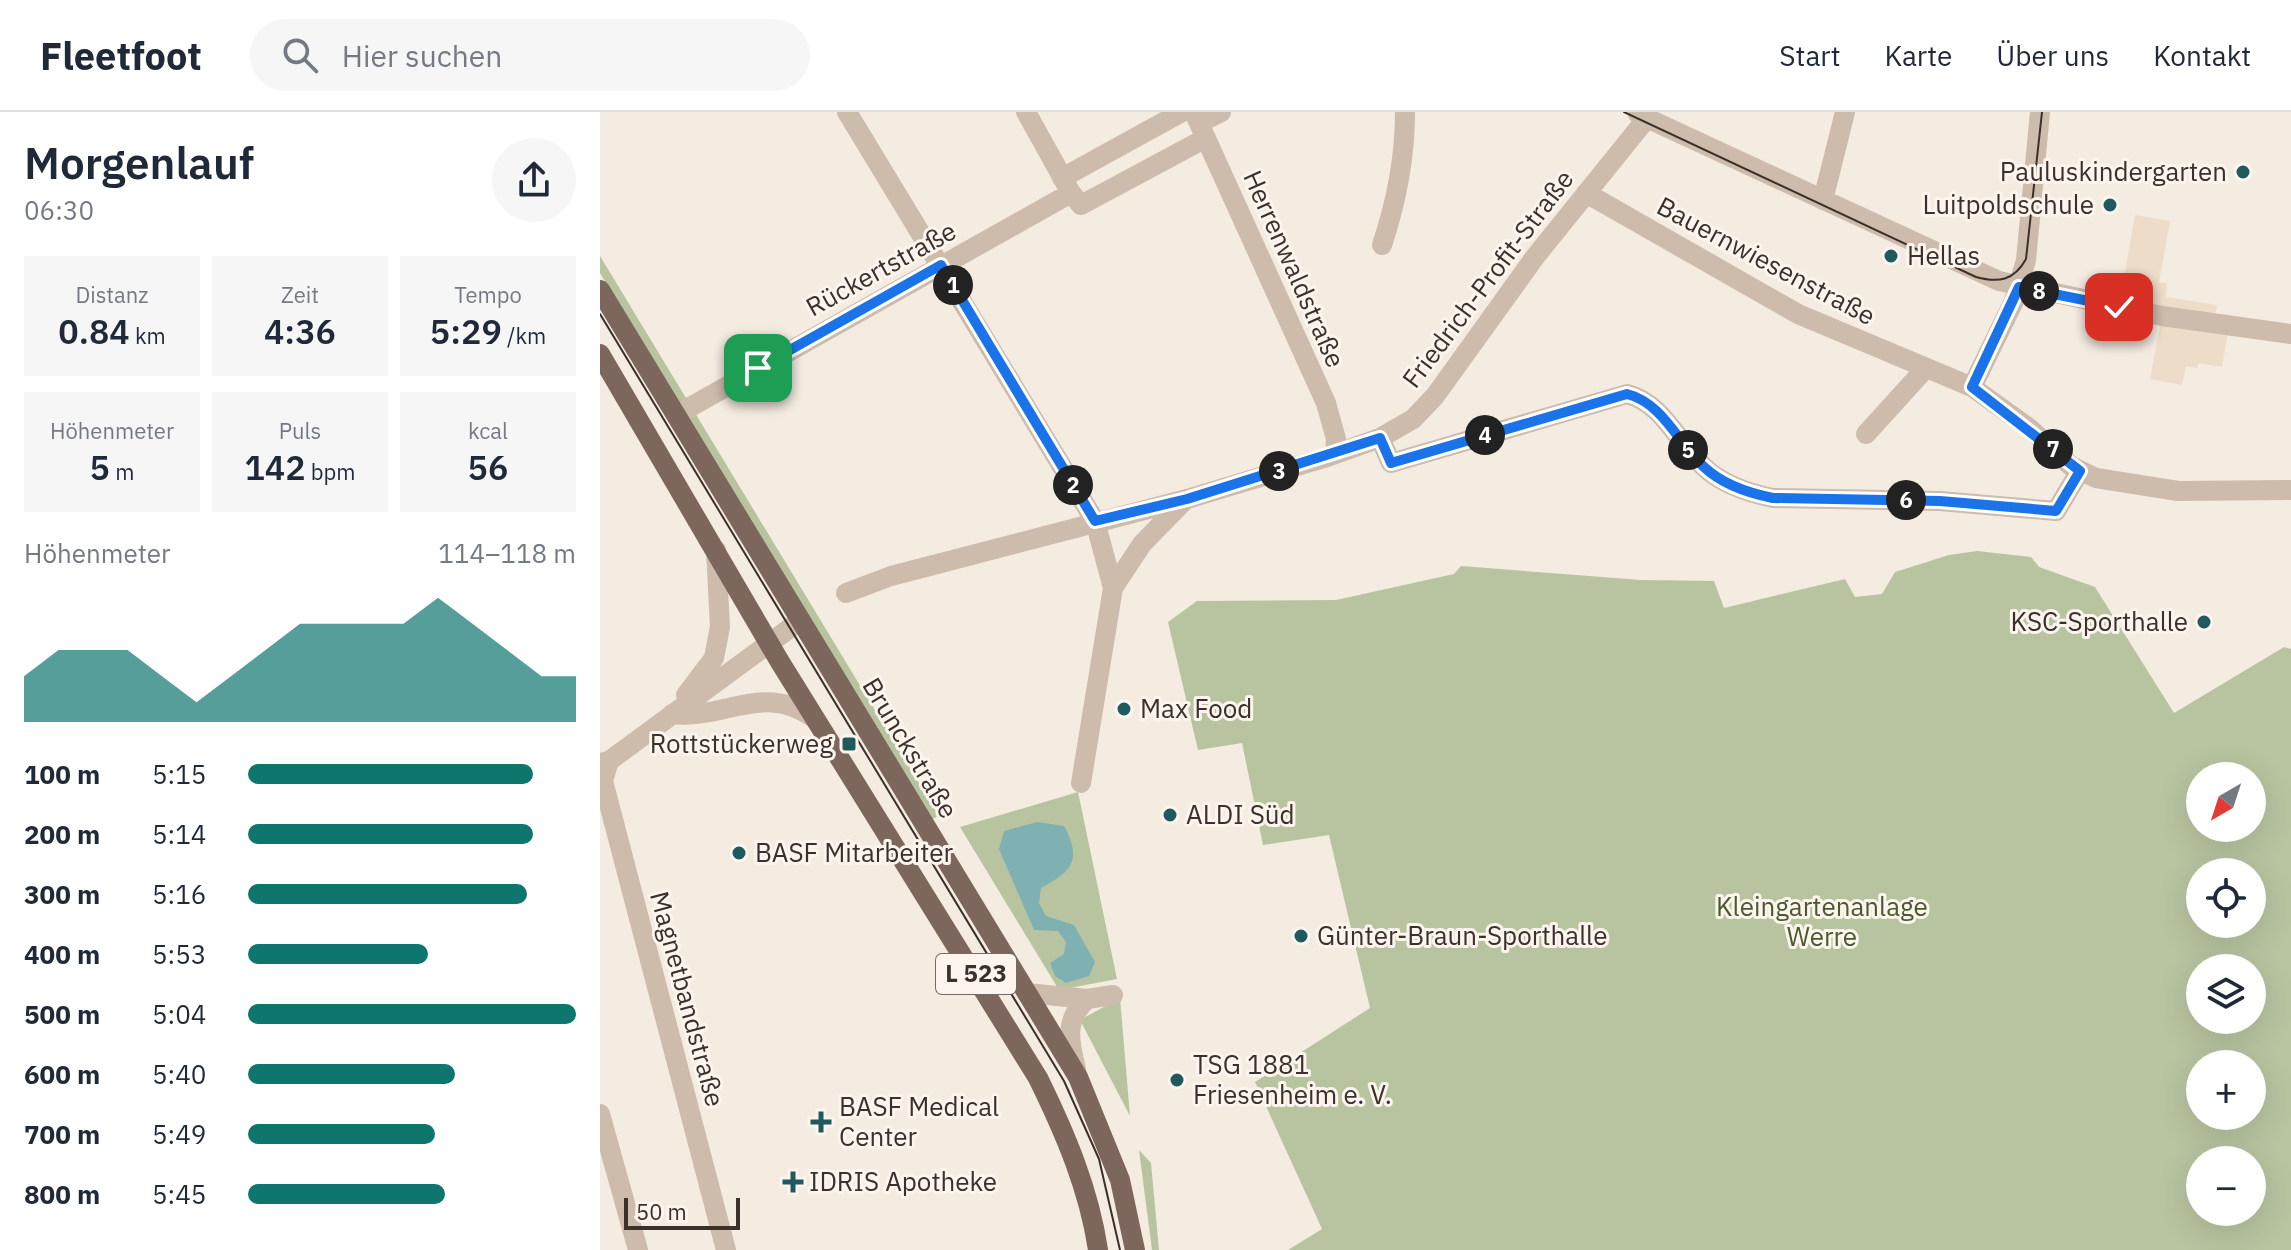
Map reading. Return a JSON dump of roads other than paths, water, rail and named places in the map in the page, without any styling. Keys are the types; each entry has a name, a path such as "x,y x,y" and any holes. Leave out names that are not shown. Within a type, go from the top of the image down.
{"main road":[{"name":"Brunckstraße","path":"600,290 1078,1077 1120,1180 1135,1250"},
{"name":"L 523","path":"600,354 814,718 1038,1078 1084,1184 1098,1250"}],"street":[{"path":"847,112 1095,521 1113,588"},
{"path":"1026,112 1071,192"},
{"name":"Rückertstraße","path":"676,415 1195,121 1221,112"},
{"path":"1382,245 1400,178 1405,112"},
{"path":"1823,200 1845,112"},
{"path":"1972,387 2019,287 2026,260 2040,112"},
{"path":"1641,115 2019,287 2175,318 2291,334"},
{"name":"Friedrich-Profit-Straße","path":"846,593 891,576 1187,499 1324,458 1335,451 1380,438 1413,419 1435,396 1641,115"},
{"name":"Rückertstraße","path":"1071,192 1195,121"},
{"name":"Herrenwaldstraße","path":"1195,121 1326,403 1336,439 1335,451"},
{"name":"Bauernwiesenstraße","path":"1586,193 1798,314 1972,387 2080,471 2114,483 2152,489 2291,490"},
{"path":"1866,434 1925,369"},
{"path":"1380,438 1391,463 1627,394 1657,408 1707,470 1751,494 1773,498 1940,501 2056,511 2080,471"},
{"path":"1081,783 1113,588 1142,544 1187,499"},
{"path":"672,714 714,658 720,627 716,550"},
{"path":"603,760 801,620"},
{"path":"672,714 700,715 754,701 793,705 814,718"},
{"name":"Magnetbandstraße","path":"603,760 603,781 726,1250"},
{"path":"1027,993 1087,999 1113,995"},
{"path":"1078,1077 1069,1025 1076,1009 1087,999"},
{"path":"600,1114 638,1250"}],"water":[{"path":"1037,822 1064,826 1073,856 1061,876 1041,888 1039,903 1046,916 1074,925 1095,962 1089,976 1066,983 1055,976 1050,963 1064,954 1066,942 1058,931 1034,930 999,849 1004,831"}],"tram line":[{"path":"1624,112 1976,277 1991,280 2011,276 2026,259 2042,112"},
{"path":"600,314 1064,1081 1099,1159 1120,1250"}],"place":[{"name":"Pauluskindergarten","path":"2243,172"},
{"name":"Luitpoldschule","path":"2110,205"},
{"name":"Hellas","path":"1891,256"},
{"name":"KSC-Sporthalle","path":"2204,622"},
{"name":"Max Food","path":"1124,709"},
{"name":"Rottstückerweg","path":"849,744"},
{"name":"ALDI Süd","path":"1170,815"},
{"name":"BASF Mitarbeiter","path":"739,853"},
{"name":"Günter-Braun-Sporthalle","path":"1301,936"},
{"name":"TSG 1881 Friesenheim e. V.","path":"1177,1080"},
{"name":"BASF Medical Center","path":"821,1122"},
{"name":"IDRIS Apotheke","path":"793,1182"}],"park label":[{"name":"Kleingartenanlage Werre","path":"1822,922"}]}
